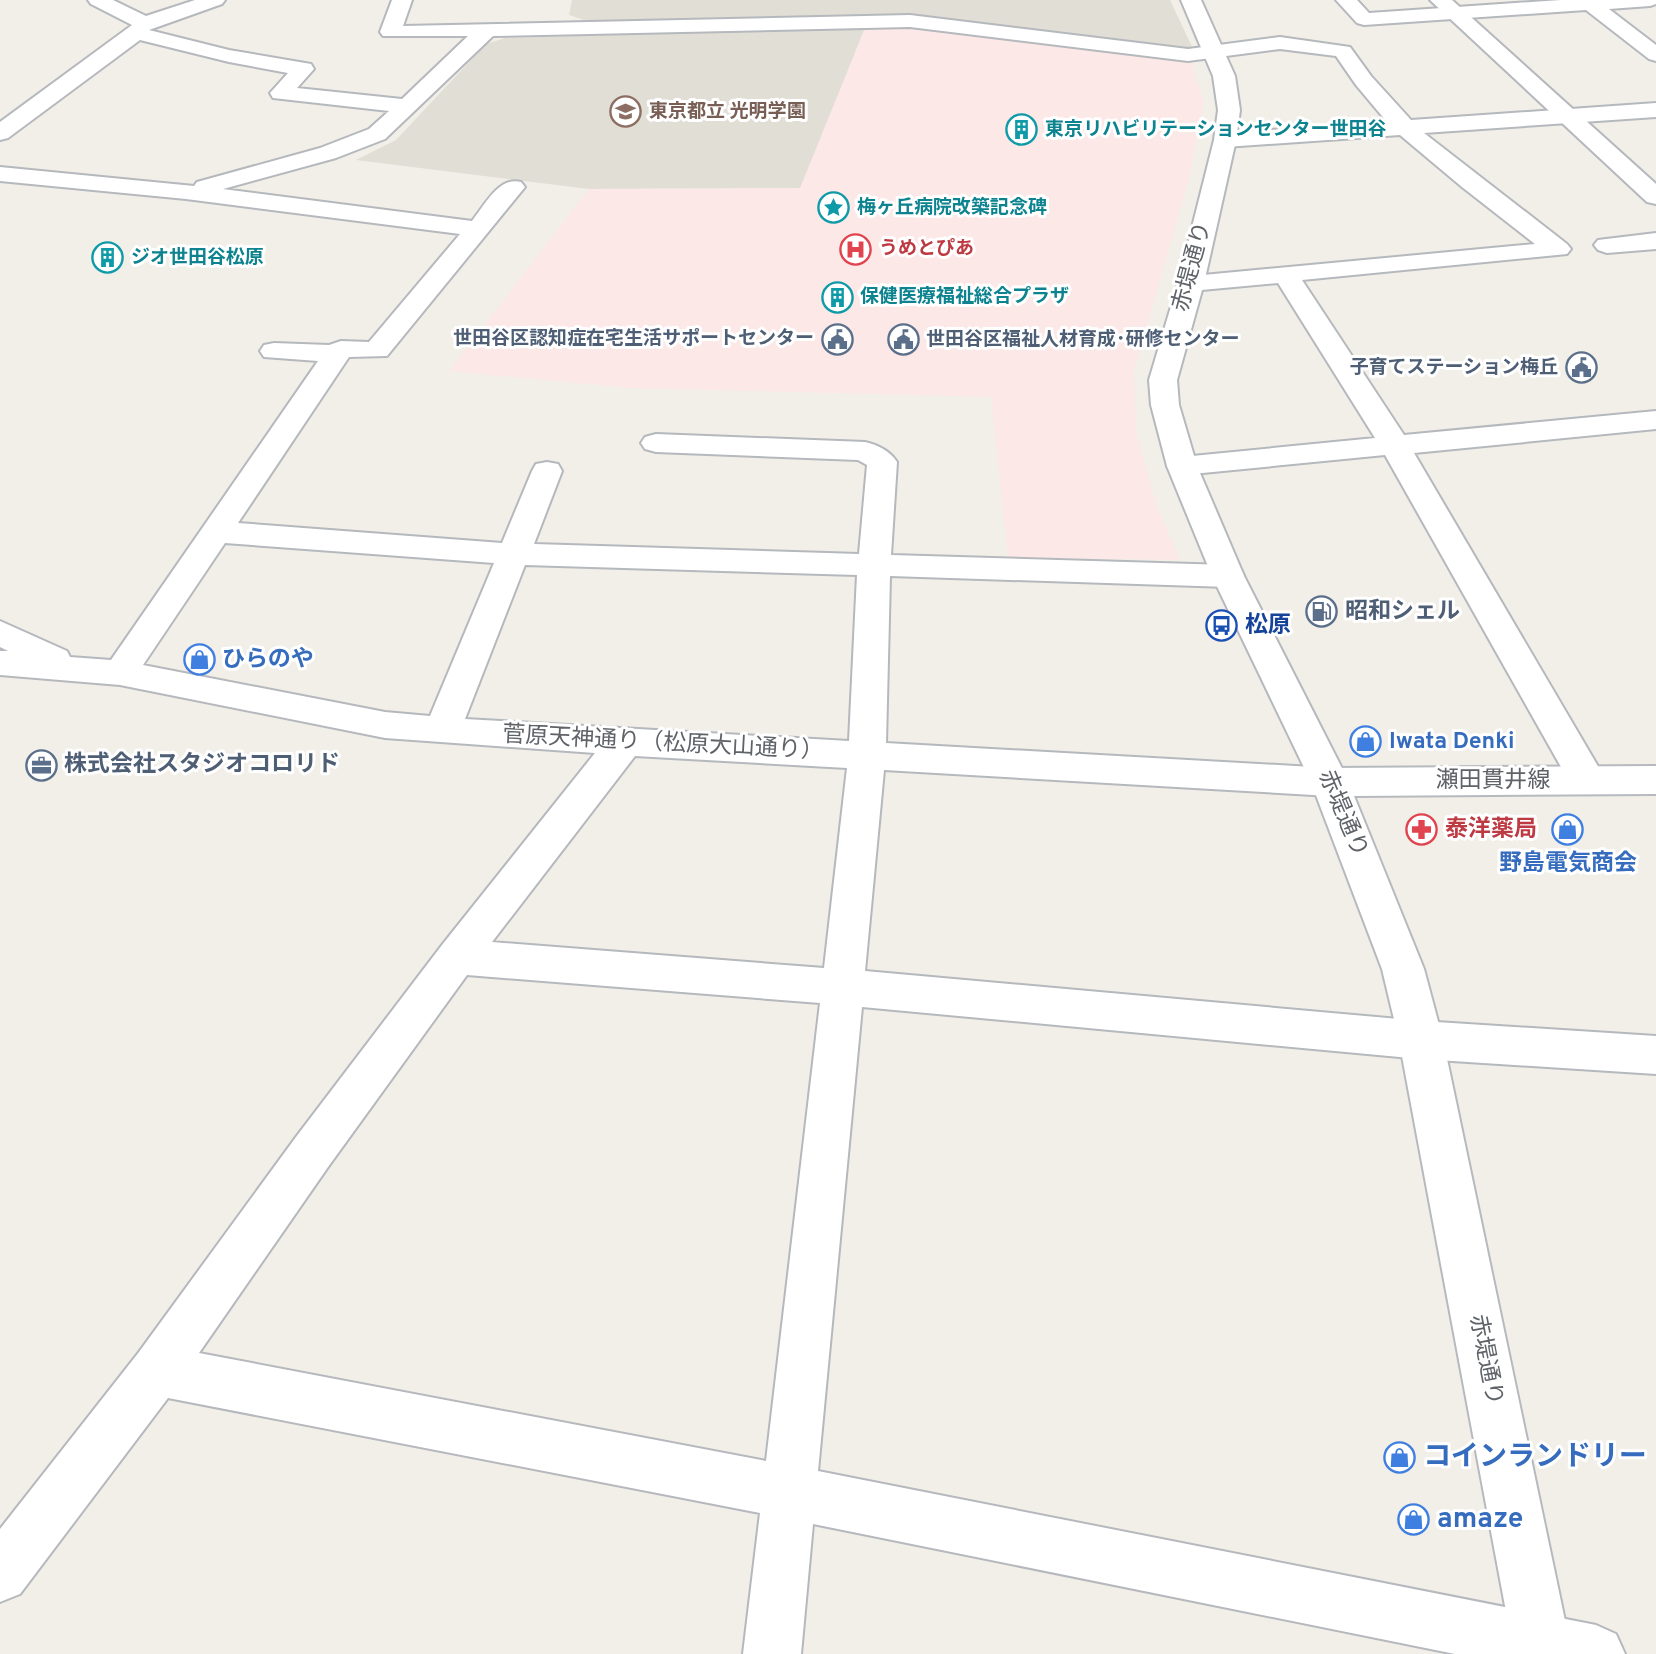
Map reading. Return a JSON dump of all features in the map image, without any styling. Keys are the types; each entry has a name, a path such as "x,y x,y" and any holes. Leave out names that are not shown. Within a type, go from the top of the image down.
{"street":[{"path":"98,0 140,28 229,56 303,69 281,93 407,107"},
{"path":"0,133 140,28 215,0"},
{"path":"402,0 390,32 486,31 554,21 910,21 1188,54 1280,43 1343,51 1357,75 1404,128 1558,248 1191,283"},
{"name":"赤堤通り","path":"1191,0 1215,52 1227,93 1225,140 1191,283 1163,380 1171,432 1182,466 1228,576 1330,782 1398,956 1421,1040 1542,1649"},
{"path":"1346,0 1364,19 1448,6 1650,0"},
{"path":"1588,2 1656,55"},
{"path":"1448,6 1656,197"},
{"path":"186,192 328,153 377,134 486,31"},
{"path":"1225,140 1656,110"},
{"path":"0,174 186,192 477,229"},
{"path":"120,673 341,349 377,350 513,187"},
{"path":"1607,245 1656,241"},
{"path":"1285,274 1395,445 1587,780"},
{"path":"274,351 337,354"},
{"path":"1182,466 1656,420"},
{"path":"656,443 866,451 882,462 873,566 867,755 772,1654"},
{"path":"442,731 547,471"},
{"path":"218,532 513,554 1228,576"},
{"name":"菅原天神通り（松原大山通り）","path":"0,653 69,667 120,673 385,725 442,731 1330,782"},
{"path":"0,1574 156,1370 312,1152 457,957 625,742"},
{"name":"瀬田貫井線","path":"1330,782 1656,780"},
{"path":"457,957 842,987 1421,1040 1656,1055"},
{"path":"156,1370 789,1492 1542,1649 1596,1654"}],"shaded area":[{"path":"572,0 1170,0 1193,49 904,16 593,23 569,15"},
{"name":"うめとぴあ","path":"906,27 1191,62 1204,102 1187,187 1134,369 1136,432 1156,504 1180,560 1008,557 991,397 628,388 449,371 589,189 800,188 865,28"},
{"name":"東京都立 光明学園","path":"865,28 801,188 589,189 356,160 396,140 486,44 505,38"}],"place":[{"name":"東京都立 光明学園","path":"626,112"},
{"name":"東京リハビリテーションセンター世田谷","path":"1022,130"},
{"name":"梅ヶ丘病院改築記念碑","path":"834,208"},
{"name":"うめとぴあ","path":"856,249"},
{"name":"ジオ世田谷松原","path":"108,258"},
{"name":"保健医療福祉総合プラザ","path":"837,297"},
{"name":"世田谷区認知症在宅生活サポートセンター","path":"837,339"},
{"name":"世田谷区福祉人材育成･研修センター","path":"903,340"},
{"name":"子育てステーション梅丘","path":"1581,368"},
{"name":"昭和シェル","path":"1322,612"},
{"name":"松原","path":"1222,626"},
{"name":"ひらのや","path":"199,660"},
{"name":"Iwata Denki","path":"1366,742"},
{"name":"株式会社スタジオコロリド","path":"41,765"},
{"name":"泰洋薬局","path":"1422,830"},
{"name":"野島電気商会","path":"1568,830"},
{"name":"コインランドリー","path":"1400,1458"},
{"name":"amaze","path":"1414,1520"}]}
